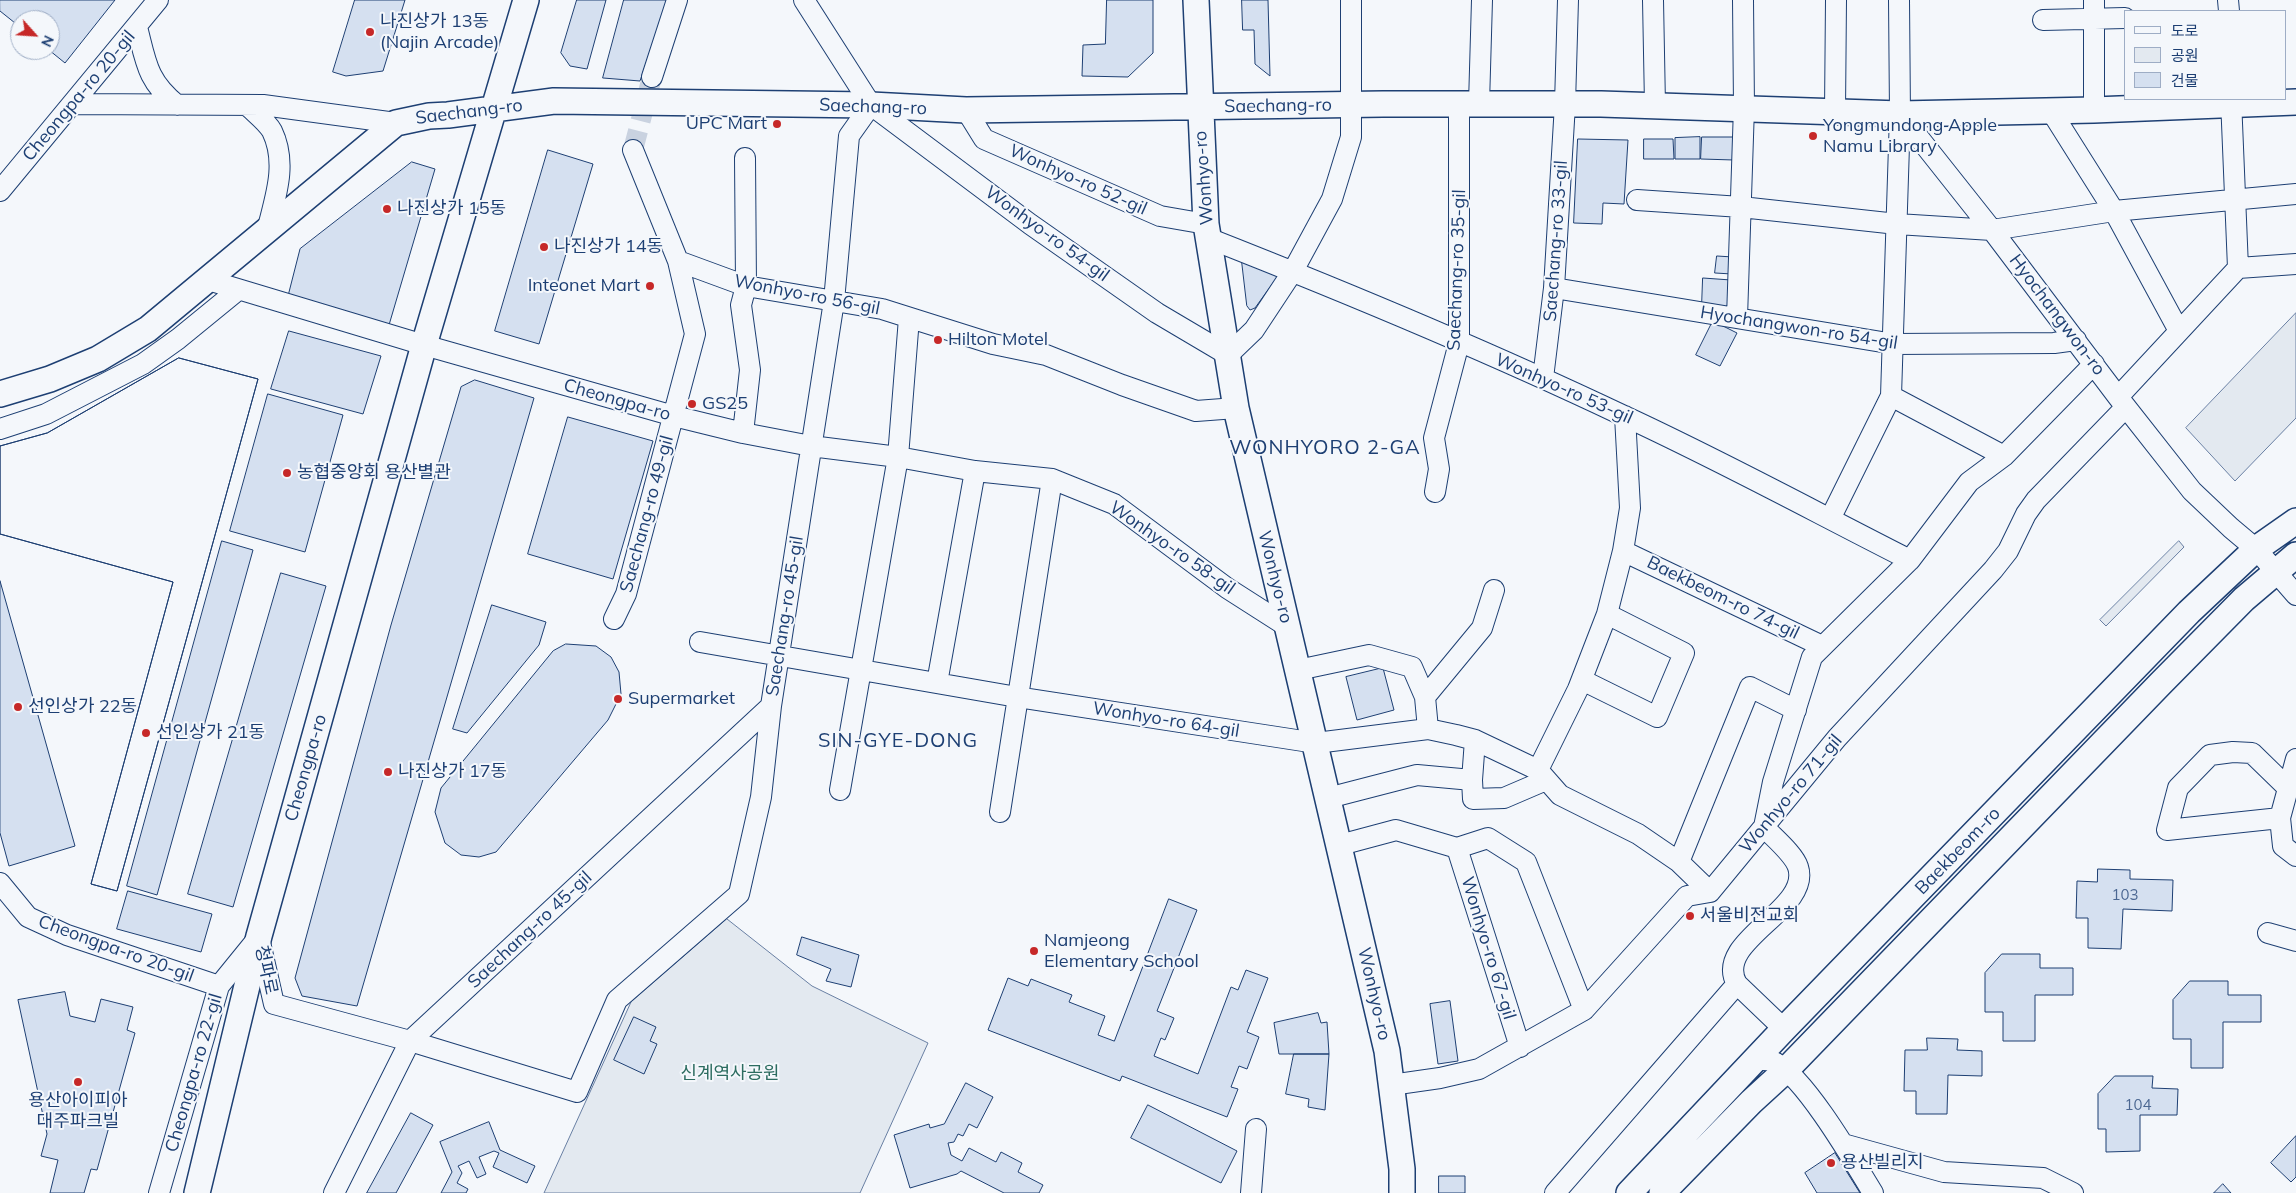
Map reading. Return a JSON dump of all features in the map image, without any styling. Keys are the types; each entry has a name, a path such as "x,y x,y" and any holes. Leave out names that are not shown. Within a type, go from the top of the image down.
{"main road":[{"name":"Cheongpa-ro","path":"197,1193 238,1016 259,936 424,345 526,0"},
{"name":"Wonhyo-ro","path":"1196,0 1207,231 1236,408 1387,1051 1402,1169 1402,1193"},
{"name":"Saechang-ro","path":"0,394 50,379 98,359 148,329 396,123 429,116 495,110 554,101 871,105 966,110 1565,104 1744,107 1900,114 2094,110 2231,102 2296,102"},
{"name":"Baekbeom-ro","path":"1630,1193 1757,1060 1784,1029 2189,612 2256,549 2296,521"},
{"name":"Baekbeom-ro","path":"1662,1193 1751,1102 1786,1070 2161,683 2275,571 2296,555"},
{"path":"2140,663 2154,661 2165,669 2161,683"},
{"path":"1786,1070 1787,1050 1792,1033 1808,1005"}],"street":[{"name":"Cheongpa-ro 20-gil","path":"0,192 158,0"},
{"path":"652,77 677,0"},
{"path":"804,0 871,105"},
{"path":"1351,0 1351,105"},
{"path":"1469,104 1482,0"},
{"path":"1565,104 1568,0"},
{"path":"1653,0 1655,105"},
{"path":"1737,318 1744,107 1744,0"},
{"path":"1835,111 1836,0"},
{"path":"1830,519 1891,396 1900,114 1899,0"},
{"path":"2043,20 2094,9 2124,18"},
{"path":"2094,9 2094,110"},
{"path":"137,26 148,72 162,94 177,105"},
{"path":"2231,102 2238,268 2296,264"},
{"name":"Saechang-ro","path":"74,104 263,105 396,123"},
{"name":"Saechang-ro 35-gil","path":"1435,492 1439,469 1434,438 1459,342 1469,104"},
{"name":"Saechang-ro 33-gil","path":"1542,378 1554,288 1565,104"},
{"name":"Saechang-ro 45-gil","path":"410,1041 770,706 780,656 834,301 849,136 871,105"},
{"name":"Wonhyo-ro 54-gil","path":"871,105 1030,224 1149,307 1228,355"},
{"name":"Saechang-ro","path":"1293,271 1332,199 1351,137 1351,105"},
{"path":"247,106 271,130 280,160 280,180 267,231"},
{"name":"Wonhyo-ro 52-gil","path":"966,110 984,139 1160,216 1207,231"},
{"path":"2052,111 2114,211 2179,332"},
{"name":"Hyochangwon-ro","path":"1900,114 1992,230 2192,491 2256,549 2296,595"},
{"name":"Saechang-ro 49-gil","path":"614,619 626,594 695,334 678,261 634,150"},
{"path":"743,433 750,370 741,306 746,286 745,158"},
{"path":"1636,200 1741,207 1897,224 1992,230 2114,211 2235,198 2296,194"},
{"name":"Wonhyo-ro 53-gil","path":"1207,231 1293,271 1542,378 1625,416 1910,560"},
{"name":"Wonhyo-ro 56-gil","path":"678,261 746,286 882,309 993,344 1046,355 1122,385 1196,411 1236,408"},
{"name":"Wonhyo-ro 71-gil","path":"1710,892 1837,738 1993,570 2008,551 2026,514 2036,500 2122,402 2179,332 2238,268"},
{"path":"1228,355 1254,330 1293,271"},
{"name":"Cheongpa-ro","path":"208,280 424,345 674,416 743,433 811,446"},
{"name":"Hyochangwon-ro 54-gil","path":"1554,288 1894,344 2054,343 2076,340"},
{"path":"0,429 46,414 143,364 178,340 238,290"},
{"path":"840,790 898,457 909,318"},
{"name":"Baekbeom-ro 74-gil","path":"1764,826 1773,782 1812,657 1910,560 1969,482 2004,456 2094,364"},
{"path":"1891,396 2004,456"},
{"path":"1475,740 1472,780 1473,799 1504,798 1542,775 1582,680 1607,614 1623,551 1630,508 1625,416"},
{"name":"Wonhyo-ro 58-gil","path":"811,446 898,457 975,471 1052,479 1114,504 1227,588 1288,626"},
{"path":"937,683 975,471"},
{"path":"1000,812 1052,479"},
{"name":"Baekbeom-ro 74-gil","path":"1623,551 1822,646"},
{"path":"1425,697 1482,628 1494,590"},
{"path":"1582,680 1658,717 1684,653 1607,614"},
{"name":"Wonhyo-ro 64-gil","path":"700,642 1017,697 1316,743 1428,729"},
{"path":"1298,670 1369,655 1412,667 1425,697 1428,729 1475,740 1542,775 1560,795 1638,834 1679,862 1710,892"},
{"path":"1679,862 1750,687 1796,710"},
{"path":"334,1193 410,1041 576,1092 617,1000 739,894 761,797 770,706"},
{"path":"2280,818 2167,830 2178,788 2210,755 2233,752 2252,753 2289,788"},
{"path":"2296,760 2280,818 2283,846 2296,856"},
{"path":"1328,798 1417,775 1472,780"},
{"path":"1764,826 1796,861 1799,869 1799,878 1791,896 1736,957 1733,972 1737,984 1784,1029"},
{"path":"1340,845 1396,830 1457,848 1488,838 1526,862 1584,1010"},
{"name":"Wonhyo-ro 67-gil","path":"1457,848 1520,1047"},
{"name":"Cheongpa-ro 20-gil","path":"0,883 28,917 51,928 219,986"},
{"path":"1391,1085 1440,1078 1479,1069 1584,1010 1687,896 1710,892"},
{"path":"2268,933 2296,941"},
{"name":"Cheongpa-ro 22-gil","path":"159,1193 219,986 259,936"},
{"name":"청파로","path":"259,936 274,1004 410,1041"},
{"path":"1555,1193 1737,984"},
{"path":"1757,1060 1768,1060 1777,1063 1805,1091 1843,1144 1873,1193"},
{"path":"1252,1193 1256,1129"},
{"path":"1843,1144 1944,1172 2043,1178 2073,1193"}],"green space":[{"path":"2296,313 2296,418 2235,481 2186,428"},
{"path":"2179,541 2184,547 2106,626 2100,620"},
{"name":"신계역사공원","path":"727,919 812,986 928,1043 860,1193 544,1193 631,1002"}],"building":[{"path":"0,0 115,0 65,63 60,59 60,10 10,10 10,19 0,11"},
{"name":"나진상가 13동 (Najin Arcade)","path":"355,0 405,0 383,71 346,76 333,72"},
{"path":"577,0 606,0 587,69 570,66 561,53"},
{"path":"624,0 667,0 640,81 603,78"},
{"path":"1107,0 1153,0 1153,53 1128,77 1082,76 1083,45 1105,44"},
{"path":"1242,0 1268,0 1270,76 1255,64 1254,30 1243,30"},
{"path":"1700,137 1700,159 1675,159 1675,138"},
{"path":"1702,137 1734,137 1734,160 1701,159"},
{"path":"1578,139 1628,140 1624,204 1603,203 1602,224 1574,223"},
{"path":"1644,139 1673,139 1674,159 1644,159"},
{"name":"나진상가 14동","path":"548,150 593,164 539,344 495,331"},
{"name":"나진상가 15동","path":"412,162 435,169 389,325 288,296 300,249"},
{"path":"1717,256 1733,257 1732,274 1715,273"},
{"path":"1242,262 1278,276 1255,308 1250,310 1247,306"},
{"path":"1703,278 1731,280 1730,310 1702,305"},
{"path":"1713,321 1737,333 1720,366 1696,355"},
{"path":"289,331 381,356 363,414 271,389"},
{"name":"선인상가 21동","path":"179,358 258,379 117,891 91,884 173,582 0,534 0,446 47,433"},
{"name":"선인상가 21동","path":"179,358 258,379 117,891 91,884 173,582 0,534 0,446 47,433"},
{"name":"나진상가 17동","path":"475,380 534,398 357,1006 302,996 295,978 391,625 461,387"},
{"name":"농협중앙회 용산별관","path":"268,394 343,415 305,552 230,531"},
{"path":"568,417 653,441 613,579 528,554"},
{"path":"222,541 253,550 157,895 127,886"},
{"path":"281,573 326,586 233,907 188,894"},
{"name":"선인상가 22동","path":"0,581 75,846 9,866 0,833"},
{"path":"492,605 546,622 539,645 467,733 453,729"},
{"path":"566,644 596,646 611,657 619,672 621,694 608,720 496,852 479,857 461,855 445,843 435,812 441,788 553,651"},
{"path":"1383,668 1394,710 1357,720 1346,677"},
{"path":"2098,869 2130,870 2130,879 2173,880 2172,911 2123,909 2121,949 2088,948 2088,918 2076,918 2077,881 2097,882"},
{"path":"128,891 212,914 201,952 117,929"},
{"path":"1169,899 1197,910 1157,1011 1174,1018 1165,1040 1161,1038 1154,1056 1198,1074 1231,987 1238,990 1246,970 1268,978 1247,1032 1259,1037 1247,1069 1239,1066 1231,1087 1238,1089 1227,1117 1122,1076 1120,1081 988,1030 1008,978 1028,986 1031,979 1072,995 1069,1002 1105,1016 1098,1035 1114,1041"},
{"path":"802,937 859,955 851,987 826,981 831,969 797,955"},
{"path":"2002,954 2040,954 2040,968 2073,968 2073,995 2035,995 2035,1041 2003,1041 2003,1012 1985,1012 1985,973"},
{"path":"2190,981 2228,981 2228,995 2261,995 2261,1022 2223,1022 2223,1068 2191,1068 2191,1039 2173,1039 2173,1000"},
{"name":"용산아이피아 대주파크빌","path":"65,992 70,1016 95,1022 101,999 133,1007 127,1030 135,1033 97,1170 91,1169 84,1193 50,1193 58,1160 41,1156 47,1134 18,1000"},
{"path":"1450,1001 1458,1061 1438,1064 1430,1004"},
{"path":"1318,1013 1321,1023 1327,1022 1329,1054 1279,1054 1274,1023"},
{"path":"634,1017 656,1027 650,1041 657,1044 644,1074 614,1060"},
{"path":"1927,1038 1958,1039 1957,1050 1982,1051 1982,1076 1948,1075 1947,1114 1916,1114 1916,1091 1904,1091 1905,1050 1927,1050"},
{"path":"1294,1054 1329,1054 1325,1110 1308,1107 1309,1099 1286,1094"},
{"path":"2115,1076 2153,1076 2152,1088 2178,1089 2177,1115 2140,1115 2140,1151 2106,1152 2106,1129 2098,1129 2098,1094"},
{"path":"966,1083 993,1097 977,1128 969,1124 963,1136 958,1134 954,1142 948,1143 951,1155 962,1161 969,1148 996,1162 1001,1152 1022,1163 1018,1172 1043,1185 1039,1193 1004,1193 961,1171 957,1174 910,1188 894,1135 929,1124 930,1128 944,1124"},
{"path":"1148,1105 1237,1151 1221,1183 1131,1138"},
{"path":"411,1113 433,1125 396,1193 367,1193"},
{"path":"489,1122 500,1150 535,1166 527,1183 493,1167 499,1153 494,1151 479,1157 486,1174 477,1178 469,1161 458,1166 462,1173 457,1183 468,1189 466,1193 441,1193 452,1172 440,1142"},
{"path":"2296,1136 2296,1177 2291,1182 2271,1163"},
{"name":"용산빌리지","path":"1835,1153 1860,1193 1817,1193 1805,1173"},
{"path":"1439,1176 1465,1176 1465,1193 1439,1193"},
{"path":"2223,1184 2231,1193 2214,1193"}],"tunnel":[{"path":"633,150 652,77"}],"place":[{"name":"나진상가 13동 (Najin Arcade)","path":"370,32"},
{"name":"UPC Mart","path":"777,124"},
{"name":"Yongmundong Apple Namu Library","path":"1813,136"},
{"name":"나진상가 15동","path":"387,209"},
{"name":"나진상가 14동","path":"544,247"},
{"name":"Inteonet Mart","path":"650,286"},
{"name":"Hilton Motel","path":"938,340"},
{"name":"GS25","path":"692,404"},
{"name":"농협중앙회 용산별관","path":"287,473"},
{"name":"Supermarket","path":"618,699"},
{"name":"선인상가 22동","path":"18,707"},
{"name":"선인상가 21동","path":"146,733"},
{"name":"나진상가 17동","path":"388,772"},
{"name":"서울비전교회","path":"1690,916"},
{"name":"Namjeong Elementary School","path":"1034,951"},
{"name":"용산아이피아 대주파크빌","path":"78,1082"},
{"name":"용산빌리지","path":"1831,1163"}],"district":[{"name":"WONHYORO 2-GA","path":"1325,448"},
{"name":"SIN-GYE-DONG","path":"898,741"}]}
